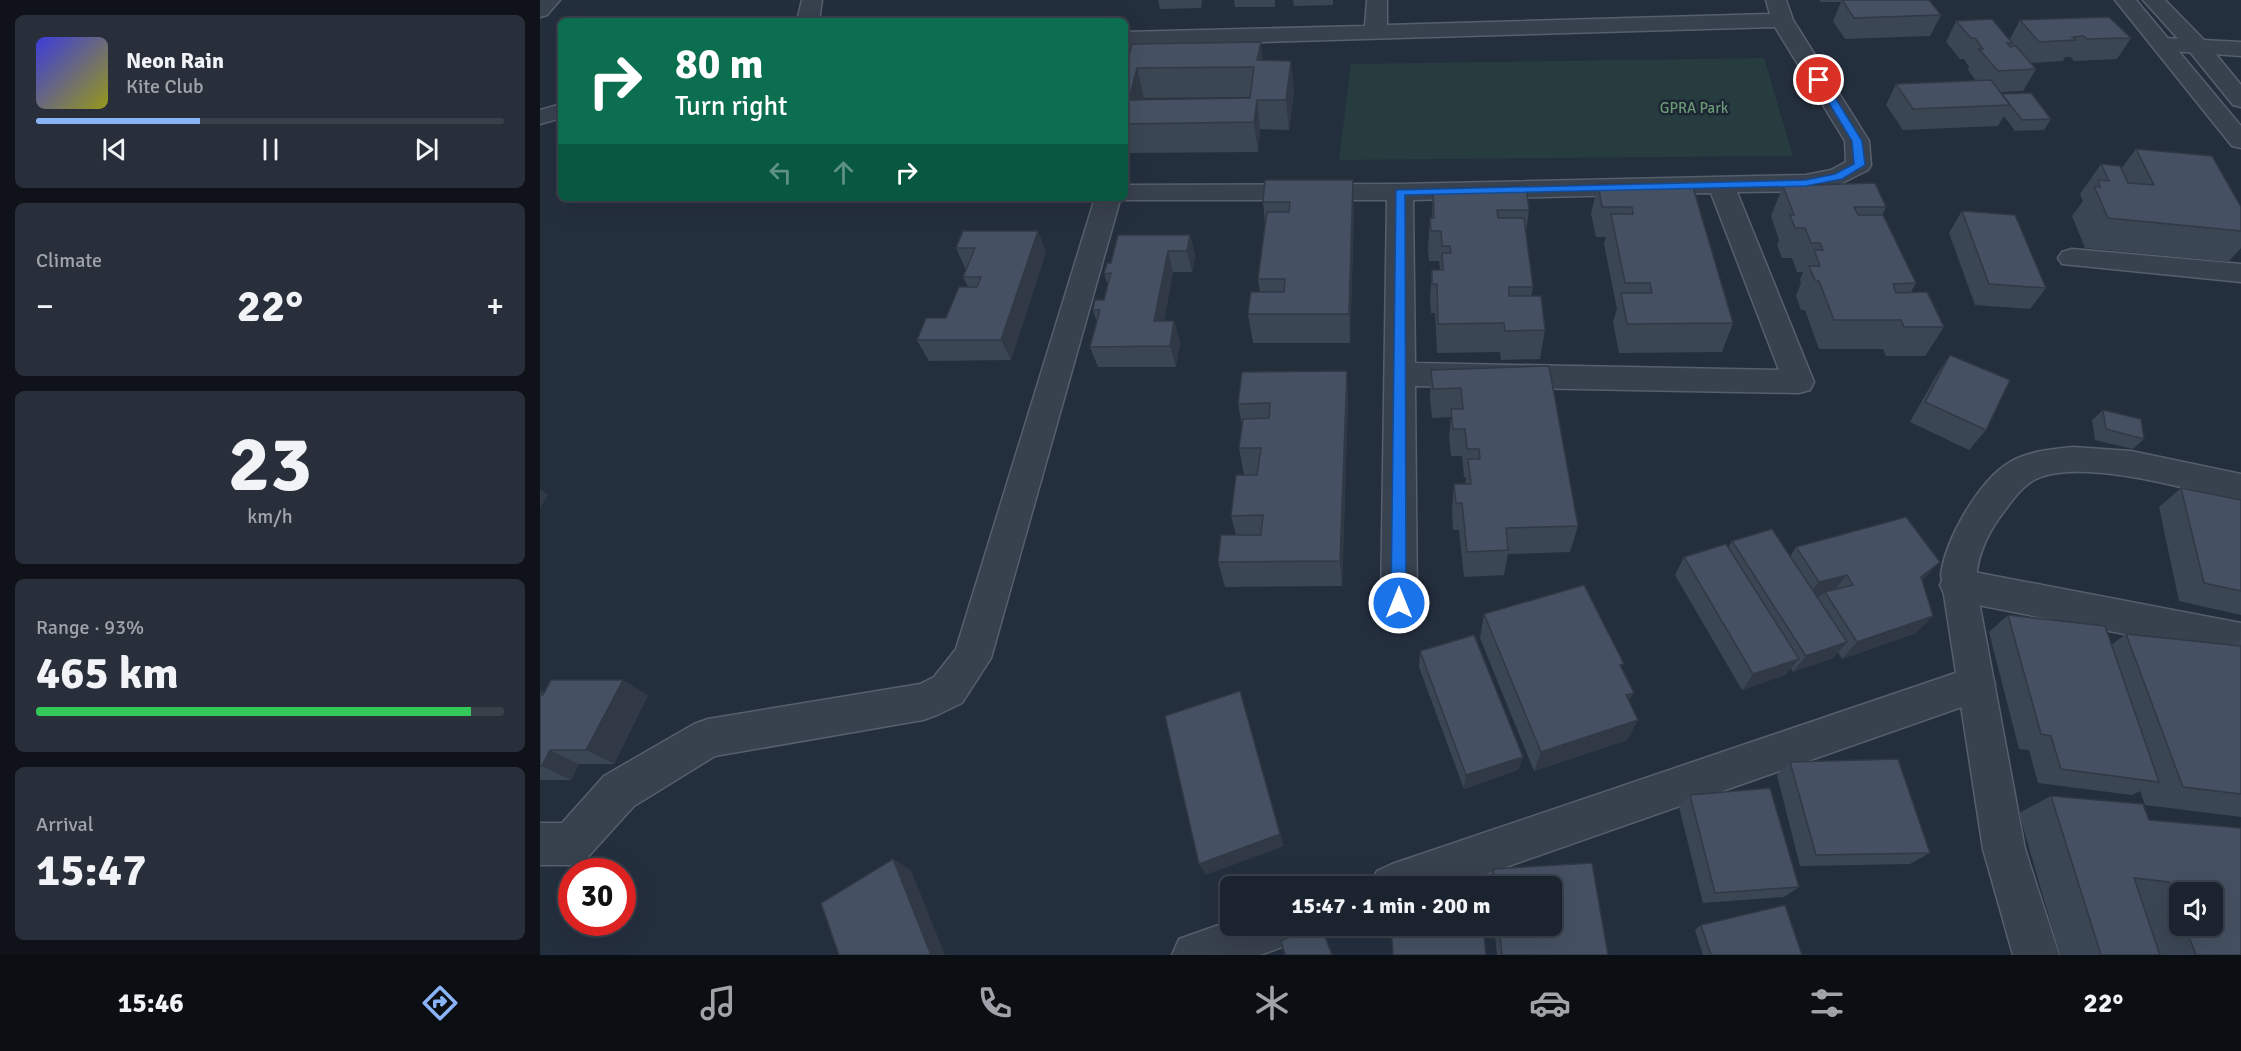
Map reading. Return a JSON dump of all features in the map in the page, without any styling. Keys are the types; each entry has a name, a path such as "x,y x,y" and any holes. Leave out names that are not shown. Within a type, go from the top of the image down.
{"street":[{"path":"540,11 550,0"},
{"path":"809,18 812,0"},
{"path":"1376,31 1377,0"},
{"path":"2125,0 2165,45 2241,141"},
{"path":"2153,0 2198,47 2241,100"},
{"path":"1128,39 1376,31 1779,10 1857,141 1859,165 1838,177 1806,183 1400,192 1128,193"},
{"path":"2165,45 2241,49"},
{"path":"540,117 558,112"},
{"path":"1399,374 1799,382 1721,185"},
{"path":"1399,603 1400,192"},
{"path":"540,844 571,844 619,791 708,738 923,702 948,690 972,658 1107,201"},
{"path":"2073,258 2241,273"},
{"path":"2036,955 2004,849 1958,585 1958,561 1985,510 2022,470 2070,458 2146,467 2241,488"},
{"path":"1958,585 2241,640"},
{"path":"1421,876 1976,684"},
{"path":"1195,955 1251,936"}],"green space":[{"name":"GPRA Park","path":"1764,58 1793,156 1339,160 1351,64"}],"building":[{"path":"1842,0 1929,0 1941,15 1854,18"},
{"path":"2109,17 2131,38 2087,39 2084,36 2072,37 2076,40 2039,42 2020,20"},
{"path":"1992,19 2012,43 2007,43 2010,47 2016,46 2036,69 1998,71 1979,49 1983,49 1975,38 1971,38 1956,21"},
{"path":"1261,42 1257,60 1291,61 1286,100 1257,100 1254,122 1128,124 1128,58 1132,44","holes":["1254,67 1250,98 1129,100 1137,68"]},
{"path":"1991,80 2010,105 1913,109 1896,84"},
{"path":"2031,93 2051,119 2022,120 2002,94"},
{"path":"2136,149 2212,156 2241,207 2241,231 2108,218 2094,186 2100,187 2098,180 2109,181 2101,164 2120,166 2128,183 2154,185"},
{"path":"1265,180 1353,180 1349,314 1248,314 1251,292 1284,292 1285,279 1258,279 1267,212 1289,212 1290,202 1263,202"},
{"path":"1875,183 1886,207 1854,207 1858,215 1883,215 1916,283 1893,284 1896,293 1927,292 1944,327 1904,327 1901,320 1834,320 1819,281 1815,280 1809,266 1820,266 1814,250 1823,250 1820,243 1811,243 1805,228 1795,228 1790,215 1794,215 1783,186"},
{"path":"1598,184 1692,184 1733,323 1627,324 1621,293 1652,293 1650,283 1625,283 1611,214 1633,214 1632,207 1602,207"},
{"path":"1526,186 1529,210 1497,210 1498,218 1524,218 1533,287 1509,287 1509,296 1541,296 1545,330 1505,331 1504,323 1438,324 1437,284 1432,284 1432,270 1443,270 1442,253 1451,253 1450,246 1442,246 1441,231 1431,231 1430,218 1434,218 1433,189"},
{"path":"1962,211 2015,215 2046,288 1989,284"},
{"path":"963,231 1038,231 1001,340 917,340 926,318 946,318 959,287 977,287 981,277 963,277 975,248 956,248"},
{"path":"1118,235 1190,235 1187,251 1168,251 1154,321 1174,321 1170,346 1090,347 1100,310 1093,310 1095,300 1104,300 1111,273 1104,274 1107,263 1111,263"},
{"path":"1950,355 2010,380 1986,430 1925,402"},
{"path":"1549,366 1578,526 1506,528 1508,550 1467,552 1462,503 1456,503 1454,484 1471,484 1468,459 1480,459 1479,449 1467,449 1465,429 1453,429 1451,409 1463,409 1461,388 1433,389 1431,370"},
{"path":"1347,371 1340,561 1218,562 1221,535 1261,535 1263,515 1231,516 1236,475 1257,475 1261,448 1239,448 1243,419 1269,418 1270,403 1238,404 1242,372"},
{"path":"2103,410 2141,419 2144,439 2106,429"},
{"path":"2181,488 2241,500 2241,591 2204,583"},
{"path":"1906,517 1940,562 1921,577 1933,616 1857,642 1825,592 1853,585 1847,575 1819,582 1796,547"},
{"path":"1772,529 1847,642 1806,656 1732,541"},
{"path":"1726,544 1799,659 1753,674 1684,557"},
{"path":"1584,585 1624,664 1620,665 1634,693 1626,695 1638,720 1541,752 1484,614"},
{"path":"2008,615 2105,626 2159,782 2061,769 2051,736 2041,734"},
{"path":"2126,634 2241,646 2241,794 2183,787"},
{"path":"1474,635 1523,757 1466,775 1420,651"},
{"path":"551,680 623,680 586,750 550,750 540,766 540,695 543,695"},
{"path":"1240,691 1280,834 1199,864 1165,716"},
{"path":"1898,759 1930,853 1816,855 1790,762"},
{"path":"1770,788 1799,887 1715,893 1690,795"},
{"path":"2051,796 2143,804 2149,820 2241,828 2241,955 2196,955 2189,936 2223,936 2223,882 2169,882 2134,878 2160,955 2101,955"},
{"path":"893,859 931,955 839,955 821,903"},
{"path":"1592,863 1608,955 1502,955 1500,936 1562,936 1562,876 1494,876 1493,869"},
{"path":"1785,905 1802,955 1711,955 1701,925"},
{"path":"1292,936 1325,936 1332,955 1285,955 1281,941"},
{"path":"1392,936 1484,936 1486,955 1393,955"}],"route":[{"path":"1399,603 1400,192 1806,183 1838,177 1859,165 1857,141 1819,80"}]}
